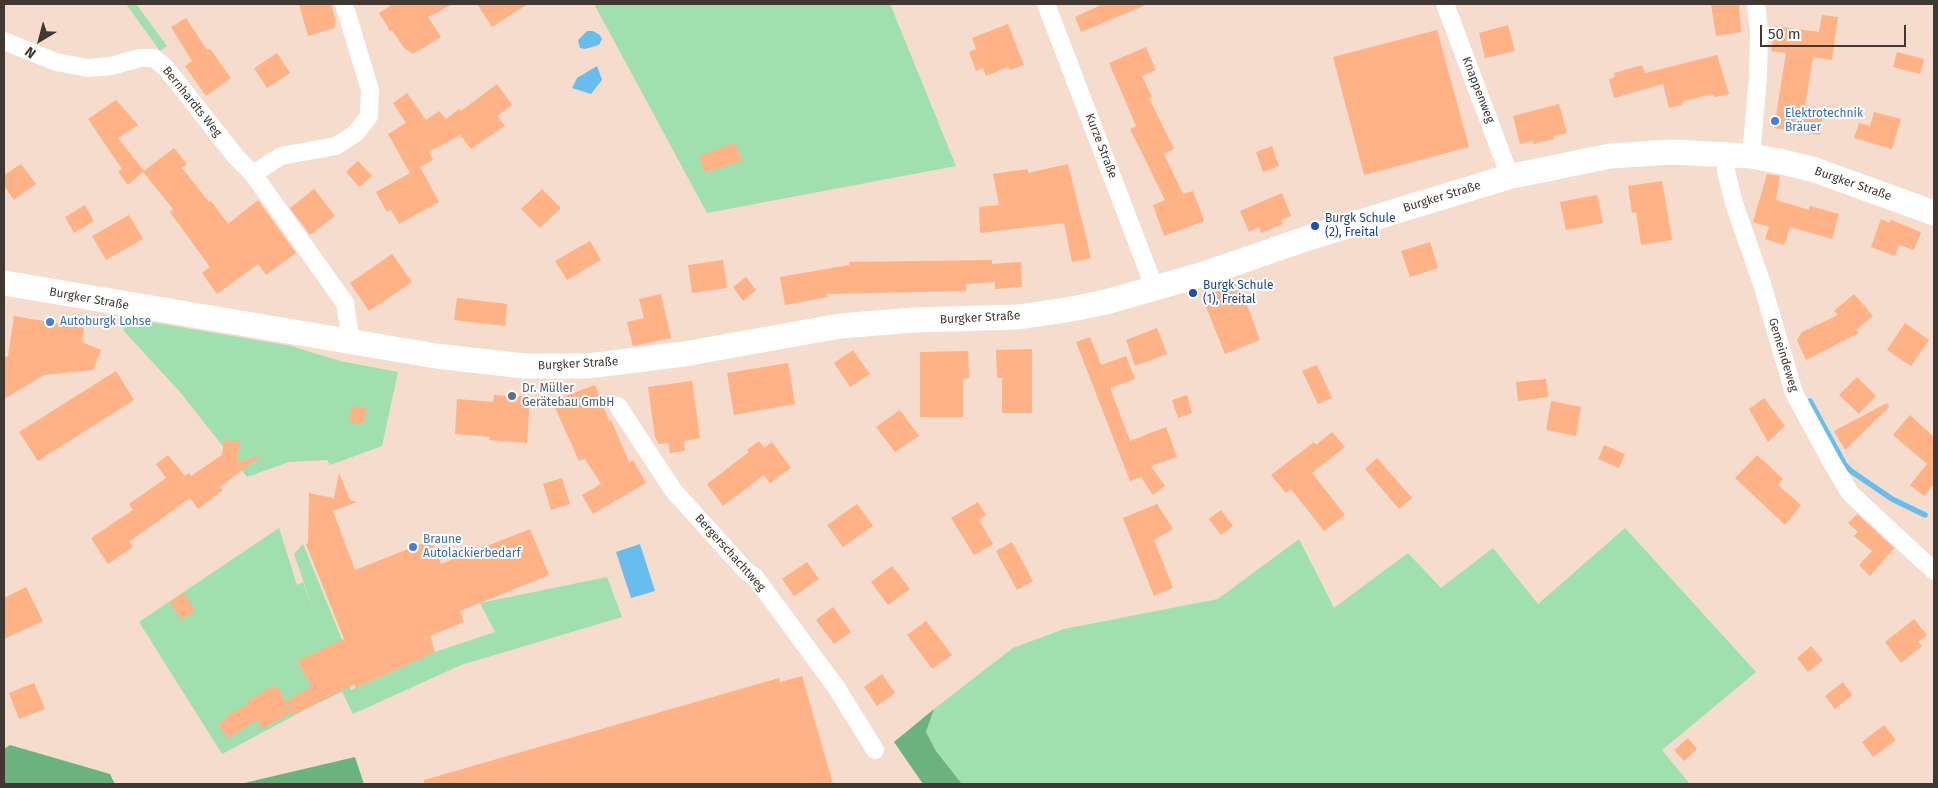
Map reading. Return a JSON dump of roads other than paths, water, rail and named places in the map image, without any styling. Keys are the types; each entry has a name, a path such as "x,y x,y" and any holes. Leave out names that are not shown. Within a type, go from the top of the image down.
{"main road":[{"name":"Burgker Straße","path":"4,283 436,356 524,366 597,366 684,354 840,326 914,320 1018,317 1106,302 1155,289 1308,238 1508,177 1610,156 1671,152 1739,155 1815,170 1934,213"}],"street":[{"path":"253,174 281,156 336,146 356,132 369,116 370,90 344,4"},
{"name":"Kurze Straße","path":"1046,4 1155,289"},
{"name":"Knappenweg","path":"1445,4 1506,166 1508,177"},
{"name":"Gemeindeweg","path":"1756,4 1759,31 1758,68 1739,155 1726,171 1734,203 1762,284 1794,393 1832,463 1850,493 1934,571"},
{"name":"Bernhardts Weg","path":"4,41 56,62 88,68 111,66 140,58 154,58 166,68 236,157 253,174 345,303 349,329 348,341"},
{"name":"Bergerschachtweg","path":"618,406 673,490 747,572 755,577 836,687 875,750"}],"water":[{"path":"587,31 593,31 600,35 602,39 599,45 585,49 580,48 578,40"},
{"path":"597,66 602,80 591,94 572,88 577,78"},
{"path":"640,544 655,591 631,598 616,552"}],"waterway":[{"path":"1810,401 1845,465 1851,471 1892,499 1925,515"}],"place":[{"name":"Elektrotechnik Bräuer","path":"1775,121"},
{"name":"Burgk Schule (2), Freital","path":"1315,226"},
{"name":"Burgk Schule (1), Freital","path":"1193,293"},
{"name":"Autoburgk Lohse","path":"50,322"},
{"name":"Dr. Müller Gerätebau GmbH","path":"512,396"},
{"name":"Braune Autolackierbedarf","path":"413,547"}]}
